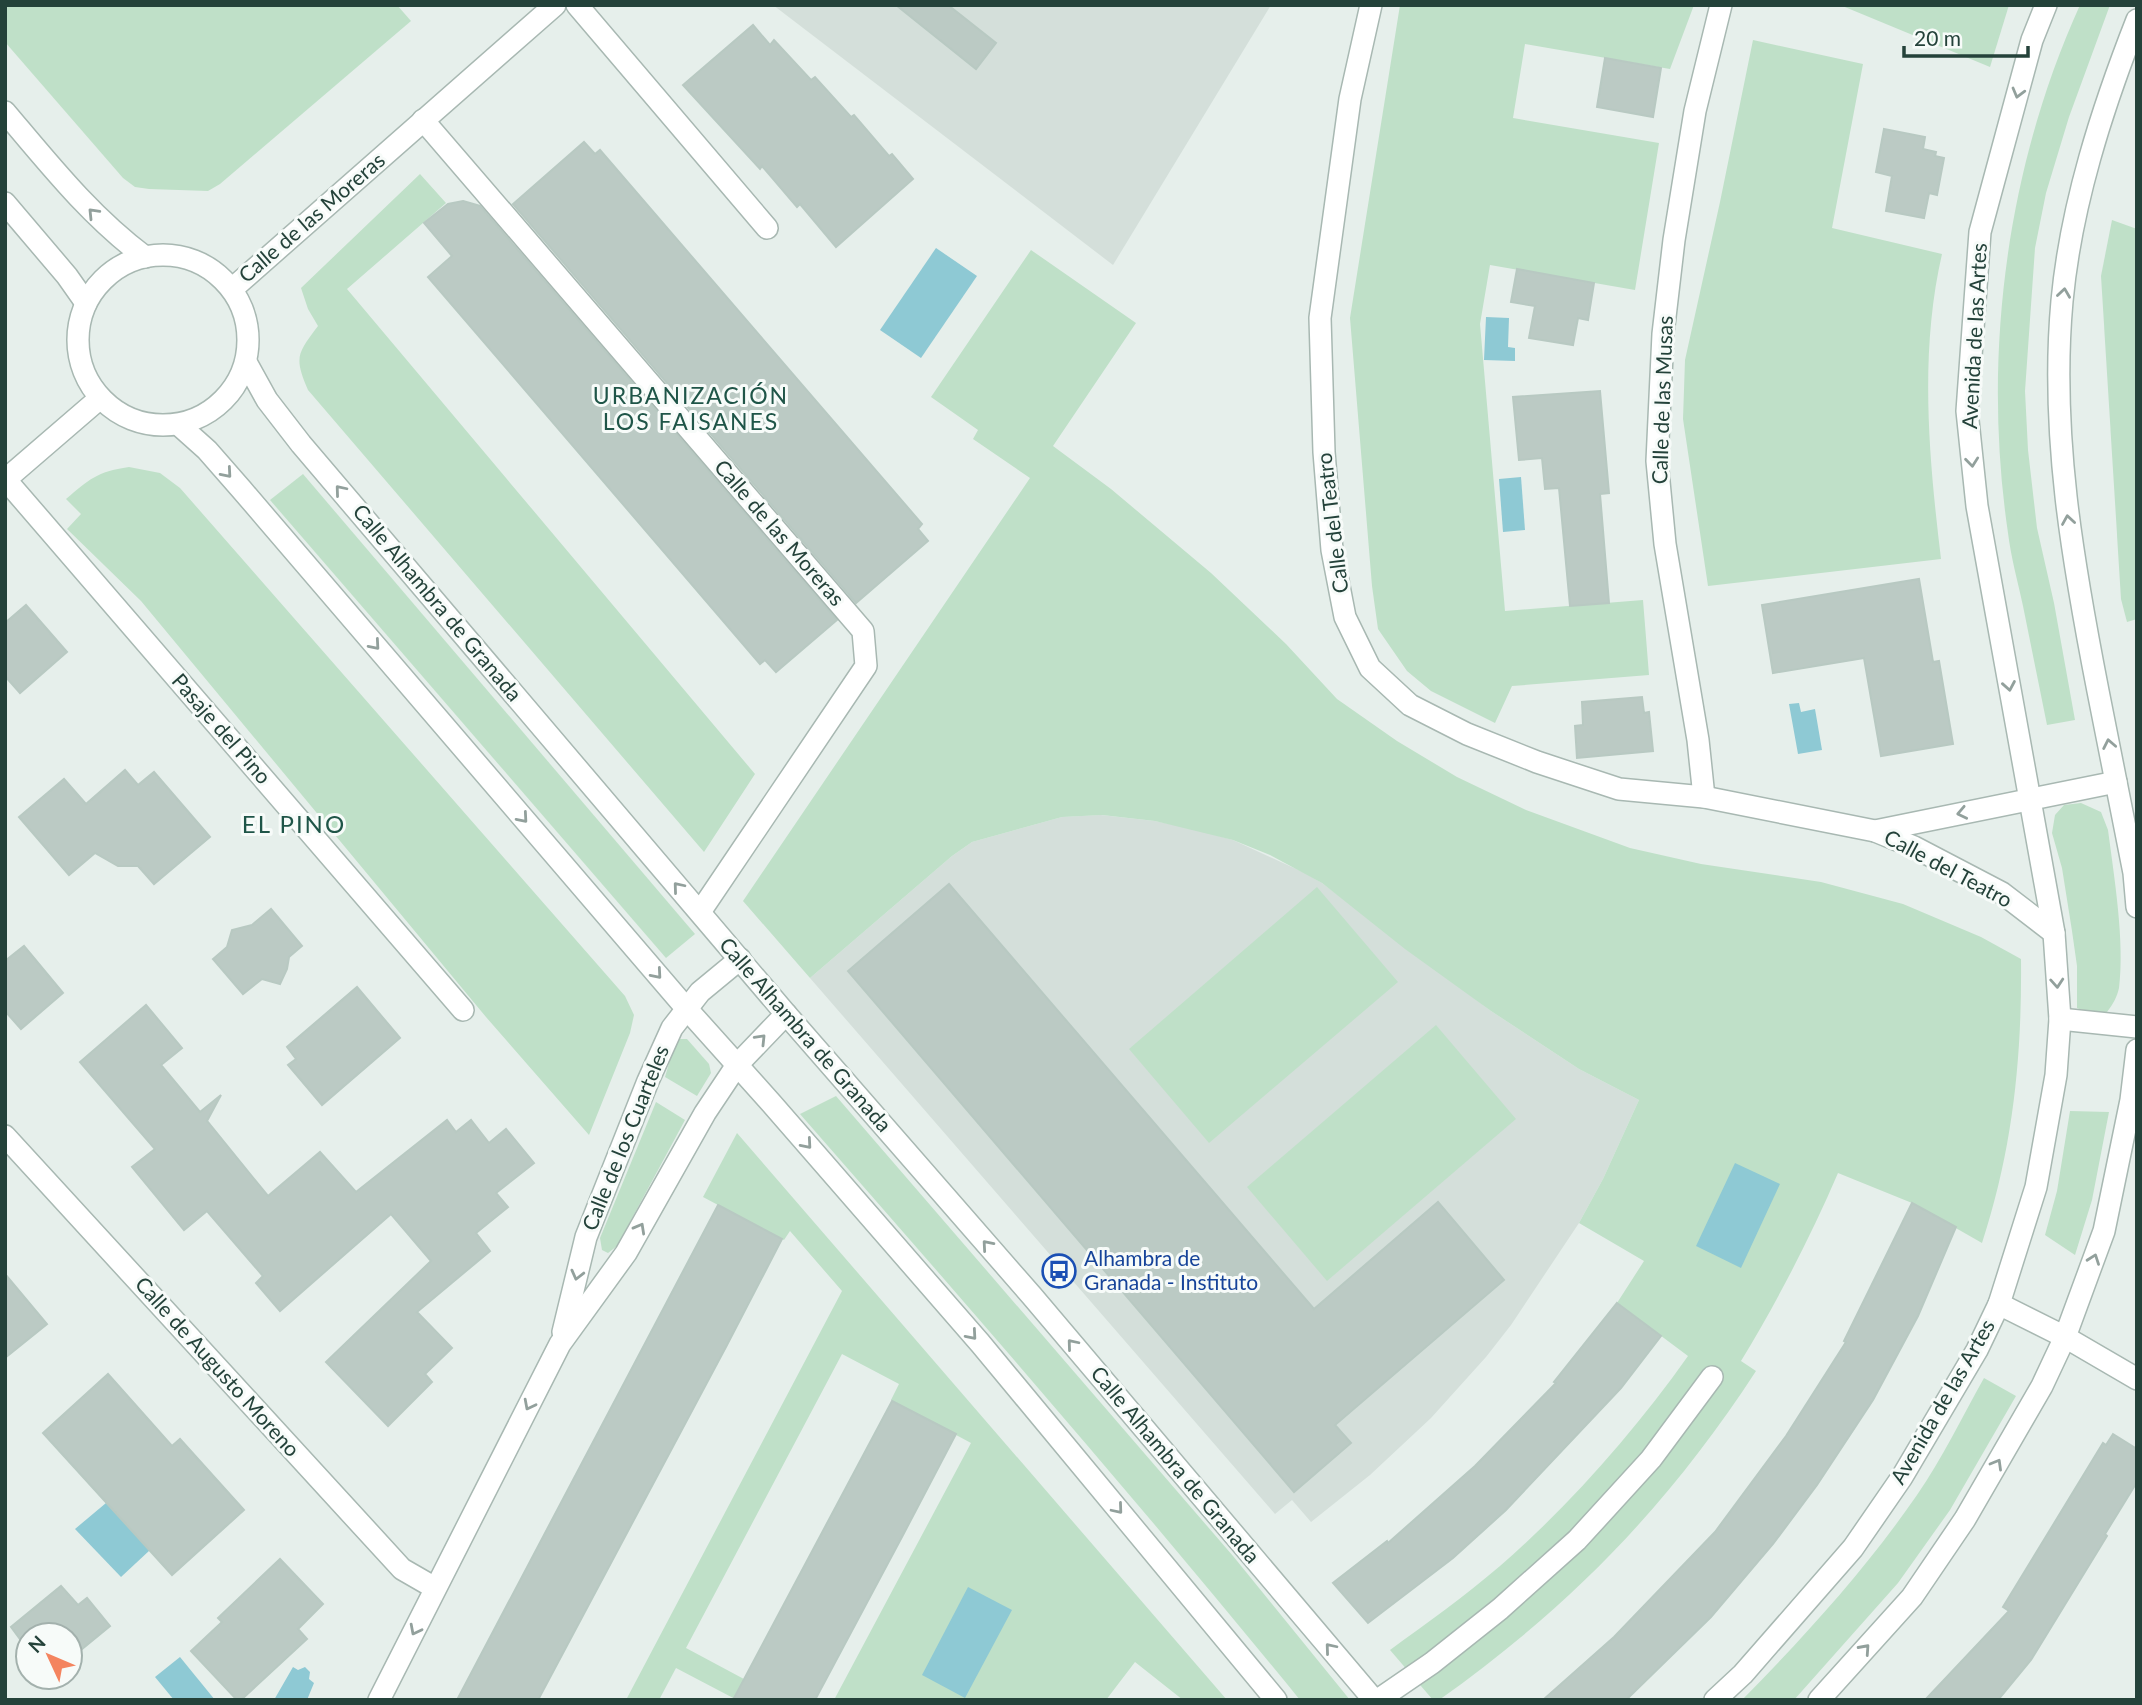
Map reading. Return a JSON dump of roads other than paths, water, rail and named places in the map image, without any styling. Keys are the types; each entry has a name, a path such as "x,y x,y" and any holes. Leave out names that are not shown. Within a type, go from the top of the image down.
{"street":[{"name":"Calle de las Moreras","path":"232,289 555,5"},
{"path":"577,5 767,228"},
{"name":"Calle del Teatro","path":"1371,5 1350,100 1320,318 1324,452 1332,550 1345,617 1370,668 1410,705 1467,734 1537,762 1619,789 1704,797 1875,831 1914,847 2002,893 2054,933"},
{"name":"Calle de las Musas","path":"1704,797 1698,740 1665,544 1657,461 1662,334 1674,240 1695,111 1721,5"},
{"name":"Avenida de las Artes","path":"1715,1700 1744,1674 1853,1548 1902,1478 1977,1350 1998,1304 2036,1187 2056,1075 2060,1019 2054,933 1977,506 1967,411 1980,232 2032,40 2046,5"},
{"path":"2137,20 2114,79 2084,184 2070,249 2062,302 2060,405 2064,494 2080,597 2134,873 2137,907"},
{"path":"5,112 89,209 113,233 145,257"},
{"name":"Calle de las Moreras","path":"423,120 863,631 866,666 699,912"},
{"path":"5,203 86,303"},
{"path":"169,255 193,260 214,271 232,289 242,305 249,342 246,362 237,384 222,403 202,417 179,425 150,426 122,417 99,399 85,377 78,353 78,327 86,303 96,286 110,273 126,263 145,257 169,255"},
{"name":"Calle Alhambra de Granada","path":"246,362 267,400 301,444 786,1014 1050,1317 1376,1700 1432,1663 1500,1609 1577,1540 1651,1459 1712,1377"},
{"path":"6,480 99,399"},
{"path":"179,425 207,450 242,490 686,1009 980,1343 1276,1700"},
{"name":"Pasaje del Pino","path":"6,480 463,1010"},
{"path":"2028,798 2116,782"},
{"name":"Calle del Teatro","path":"1875,831 2028,798"},
{"name":"Calle de los Cuarteles","path":"560,1344 586,1237 672,1028 700,992 740,959"},
{"name":"Calle de los Cuarteles","path":"379,1700 560,1344 626,1252 705,1113 737,1065 786,1014"},
{"path":"2060,1019 2137,1027"},
{"path":"1819,1700 1912,1597 1958,1530 2042,1386 2065,1337 2104,1231 2131,1100 2137,1050"},
{"name":"Calle de Augusto Moreno","path":"5,1136 402,1569 436,1588"},
{"path":"1998,1304 2065,1337 2137,1379"}],"water":[{"path":"936,248 977,276 921,358 880,330"},
{"path":"1486,317 1509,318 1508,347 1515,348 1515,361 1484,360"},
{"path":"1521,477 1525,530 1503,532 1499,479"},
{"path":"1799,703 1801,712 1815,709 1822,750 1798,754 1789,704"},
{"path":"1735,1163 1780,1184 1741,1268 1696,1246"},
{"path":"106,1503 150,1550 121,1577 75,1529"},
{"path":"968,1587 1012,1610 965,1698 922,1675"},
{"path":"180,1657 215,1700 174,1700 155,1677"},
{"path":"293,1667 298,1670 305,1667 310,1672 309,1679 314,1683 307,1700 274,1700"}],"place":[{"name":"Alhambra de Granada - Instituto","path":"1059,1271"}],"district":[{"name":"URBANIZACIÓN LOS FAISANES","path":"691,409"},
{"name":"EL PINO","path":"294,825"}]}
